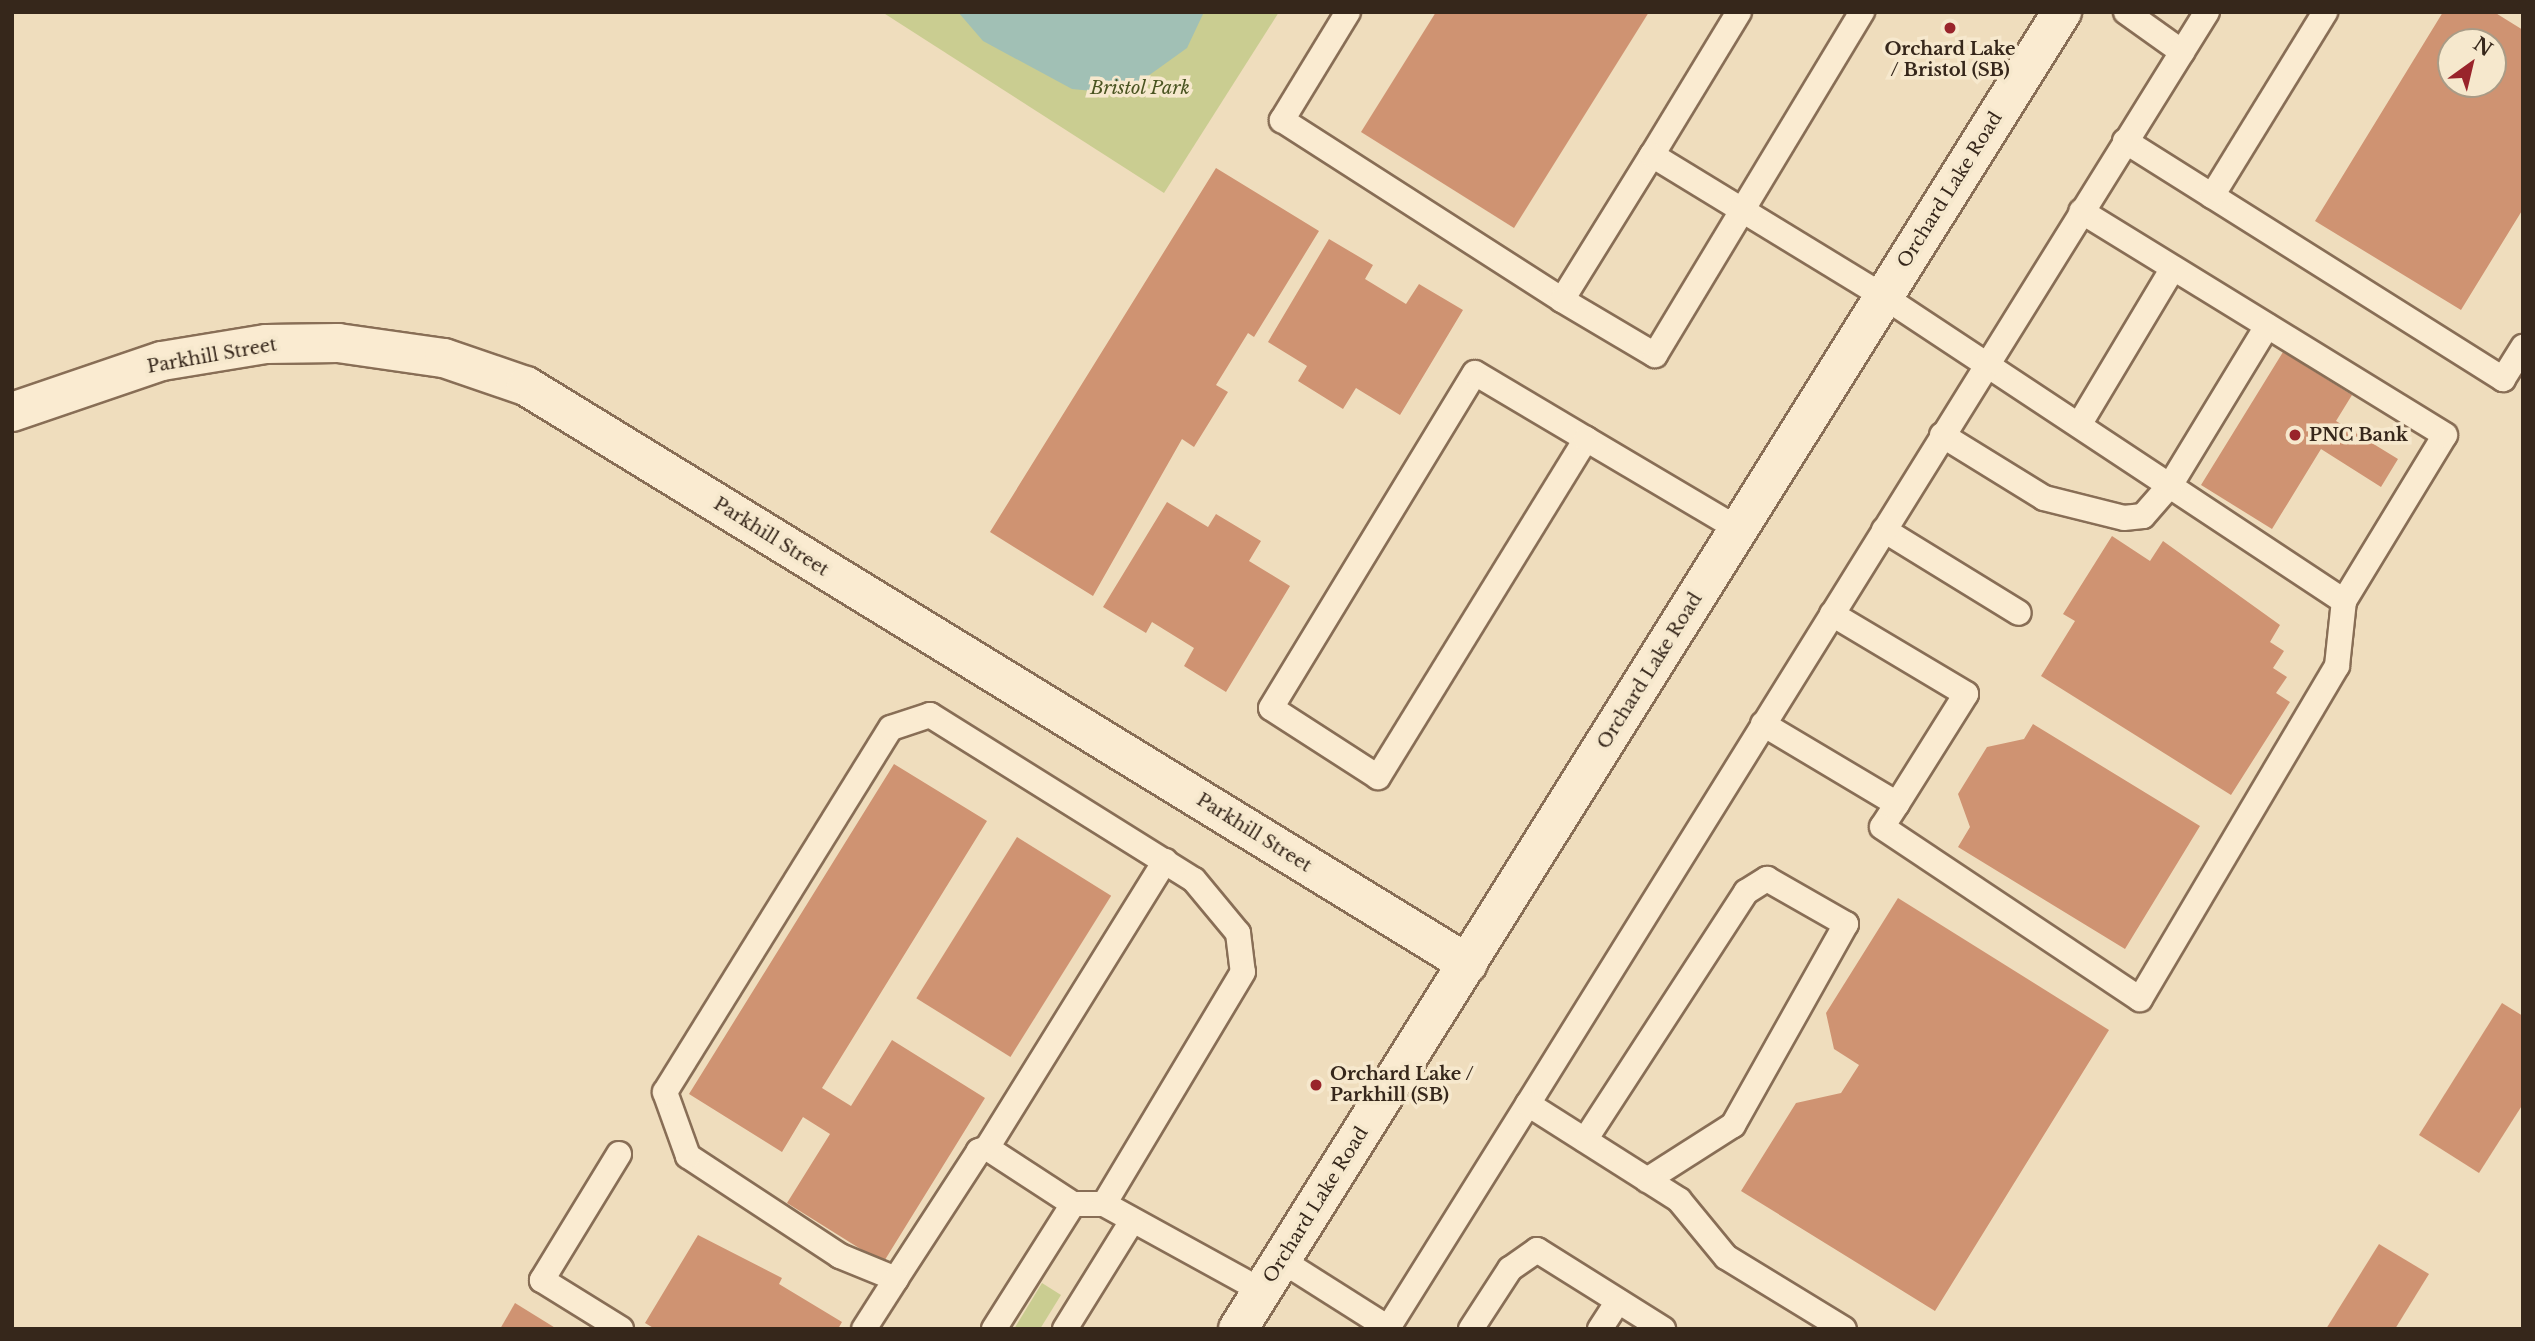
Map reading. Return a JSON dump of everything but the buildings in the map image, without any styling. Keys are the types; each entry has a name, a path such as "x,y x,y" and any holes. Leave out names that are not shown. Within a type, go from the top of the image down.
{"street":[{"name":"Orchard Lake Road","path":"1238,1329 2062,12"},
{"name":"Parkhill Street","path":"12,412 162,361 266,344 338,342 444,358 526,386 1468,964"}],"lane":[{"path":"1348,12 1282,120 1562,300 1655,355 1862,12"},
{"path":"1562,300 1739,12"},
{"path":"2126,12 2182,52"},
{"path":"987,1148 1073,1204 1104,1204 1132,1221 1271,1275 1389,1328 2207,12"},
{"path":"2212,196 2325,12"},
{"path":"2125,141 2503,379 2523,347"},
{"path":"1652,155 1883,296 2171,484 2344,601"},
{"path":"1832,614 1966,694 1882,827 2140,999 2337,666 2344,601 2445,435 2081,211"},
{"path":"2079,425 2173,268"},
{"path":"1942,435 2044,498 2124,518 2143,516 2171,484 2267,326"},
{"path":"1586,439 1378,777 1271,708 1475,373 1738,529"},
{"path":"1884,530 2019,614"},
{"path":"896,1279 840,1256 688,1156 665,1092 891,728 930,715 1194,880 1238,933 1243,972 1104,1204"},
{"path":"1763,724 1897,804"},
{"path":"864,1329 979,1151 987,1148 1165,861"},
{"path":"1585,1140 1746,892 1767,879 1846,924 1733,1125 1647,1180"},
{"path":"1528,1104 1679,1199 1726,1257 1844,1329"},
{"path":"619,1154 542,1280 621,1329"},
{"path":"995,1329 1073,1204"},
{"path":"1065,1329 1132,1221"},
{"path":"1471,1329 1510,1269 1537,1250 1663,1329"},
{"path":"1600,1329 1618,1301"}],"green space":[{"name":"Bristol Park","path":"882,12 1279,12 1164,193"},
{"path":"1042,1283 1061,1295 1040,1329 1014,1329"}],"water":[{"path":"958,12 1204,12 1187,48 1123,94 1072,89 983,41"}],"place":[{"name":"Orchard Lake / Bristol (SB)","path":"1950,28"},
{"name":"PNC Bank","path":"2295,435"},
{"name":"Orchard Lake / Parkhill (SB)","path":"1316,1085"}]}
